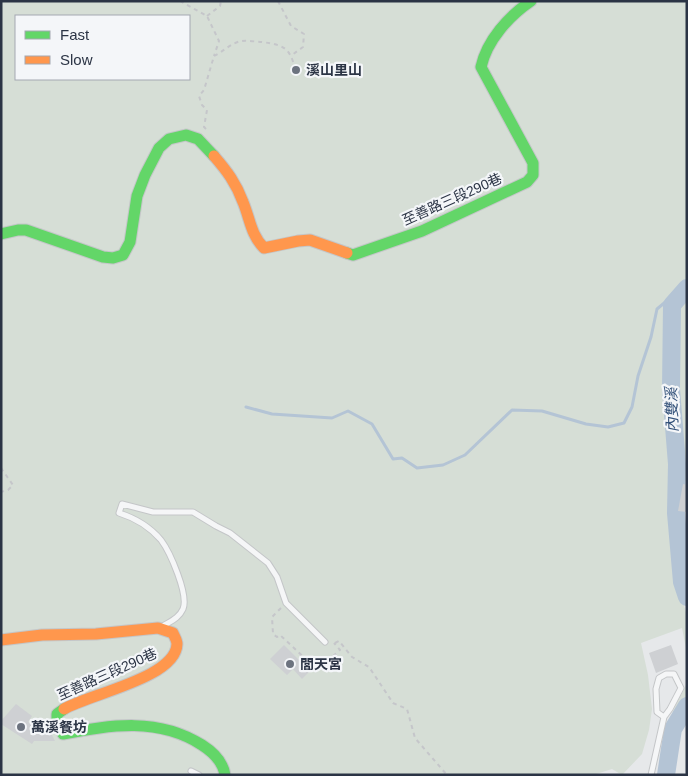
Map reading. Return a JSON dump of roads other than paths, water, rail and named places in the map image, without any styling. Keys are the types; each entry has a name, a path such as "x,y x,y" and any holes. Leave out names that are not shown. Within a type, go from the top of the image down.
{"street":[{"name":"至善路三段290巷","path":"1,234 26,230 103,257 113,258 123,255 130,242 137,196 159,148 169,139 186,135 198,139 230,174 243,201 256,240 264,248 272,248 304,240 320,242 342,253 353,255 422,231 527,182 533,174 533,163 481,67 481,61 485,53 508,19 530,1"},
{"name":"至善路三段290巷","path":"1,640 42,635 96,634 158,628 173,633 177,643 175,653 170,662 162,669 62,710 57,714 56,718 59,727 63,734 99,727 131,724 160,727 181,732 201,744 219,760 225,775"}],"lane":[{"path":"158,628 178,617 184,608 185,600 182,583 162,542 144,525 130,516 119,513 122,504 153,512 193,512 230,533 268,563 277,577 286,603 326,642"},
{"path":"651,775 664,717 681,688 674,674 666,674 659,678 656,690 657,712 664,717"},
{"path":"191,771 199,775"}],"waterway":[{"path":"246,407 272,414 332,418 348,411 372,424 393,459 402,458 417,468 443,465 465,455 512,410 542,411 586,424 608,427 624,423 632,407 638,376 651,337 657,309 687,284"},
{"name":"內雙溪","path":"687,288 672,305 671,389 677,464 676,513 682,582 687,597"},
{"name":"內雙溪","path":"666,775 673,729 687,706"}],"place":[{"name":"溪山里山","path":"296,70"},
{"name":"閭天宮","path":"290,664"},
{"name":"萬溪餐坊","path":"21,727"}]}
